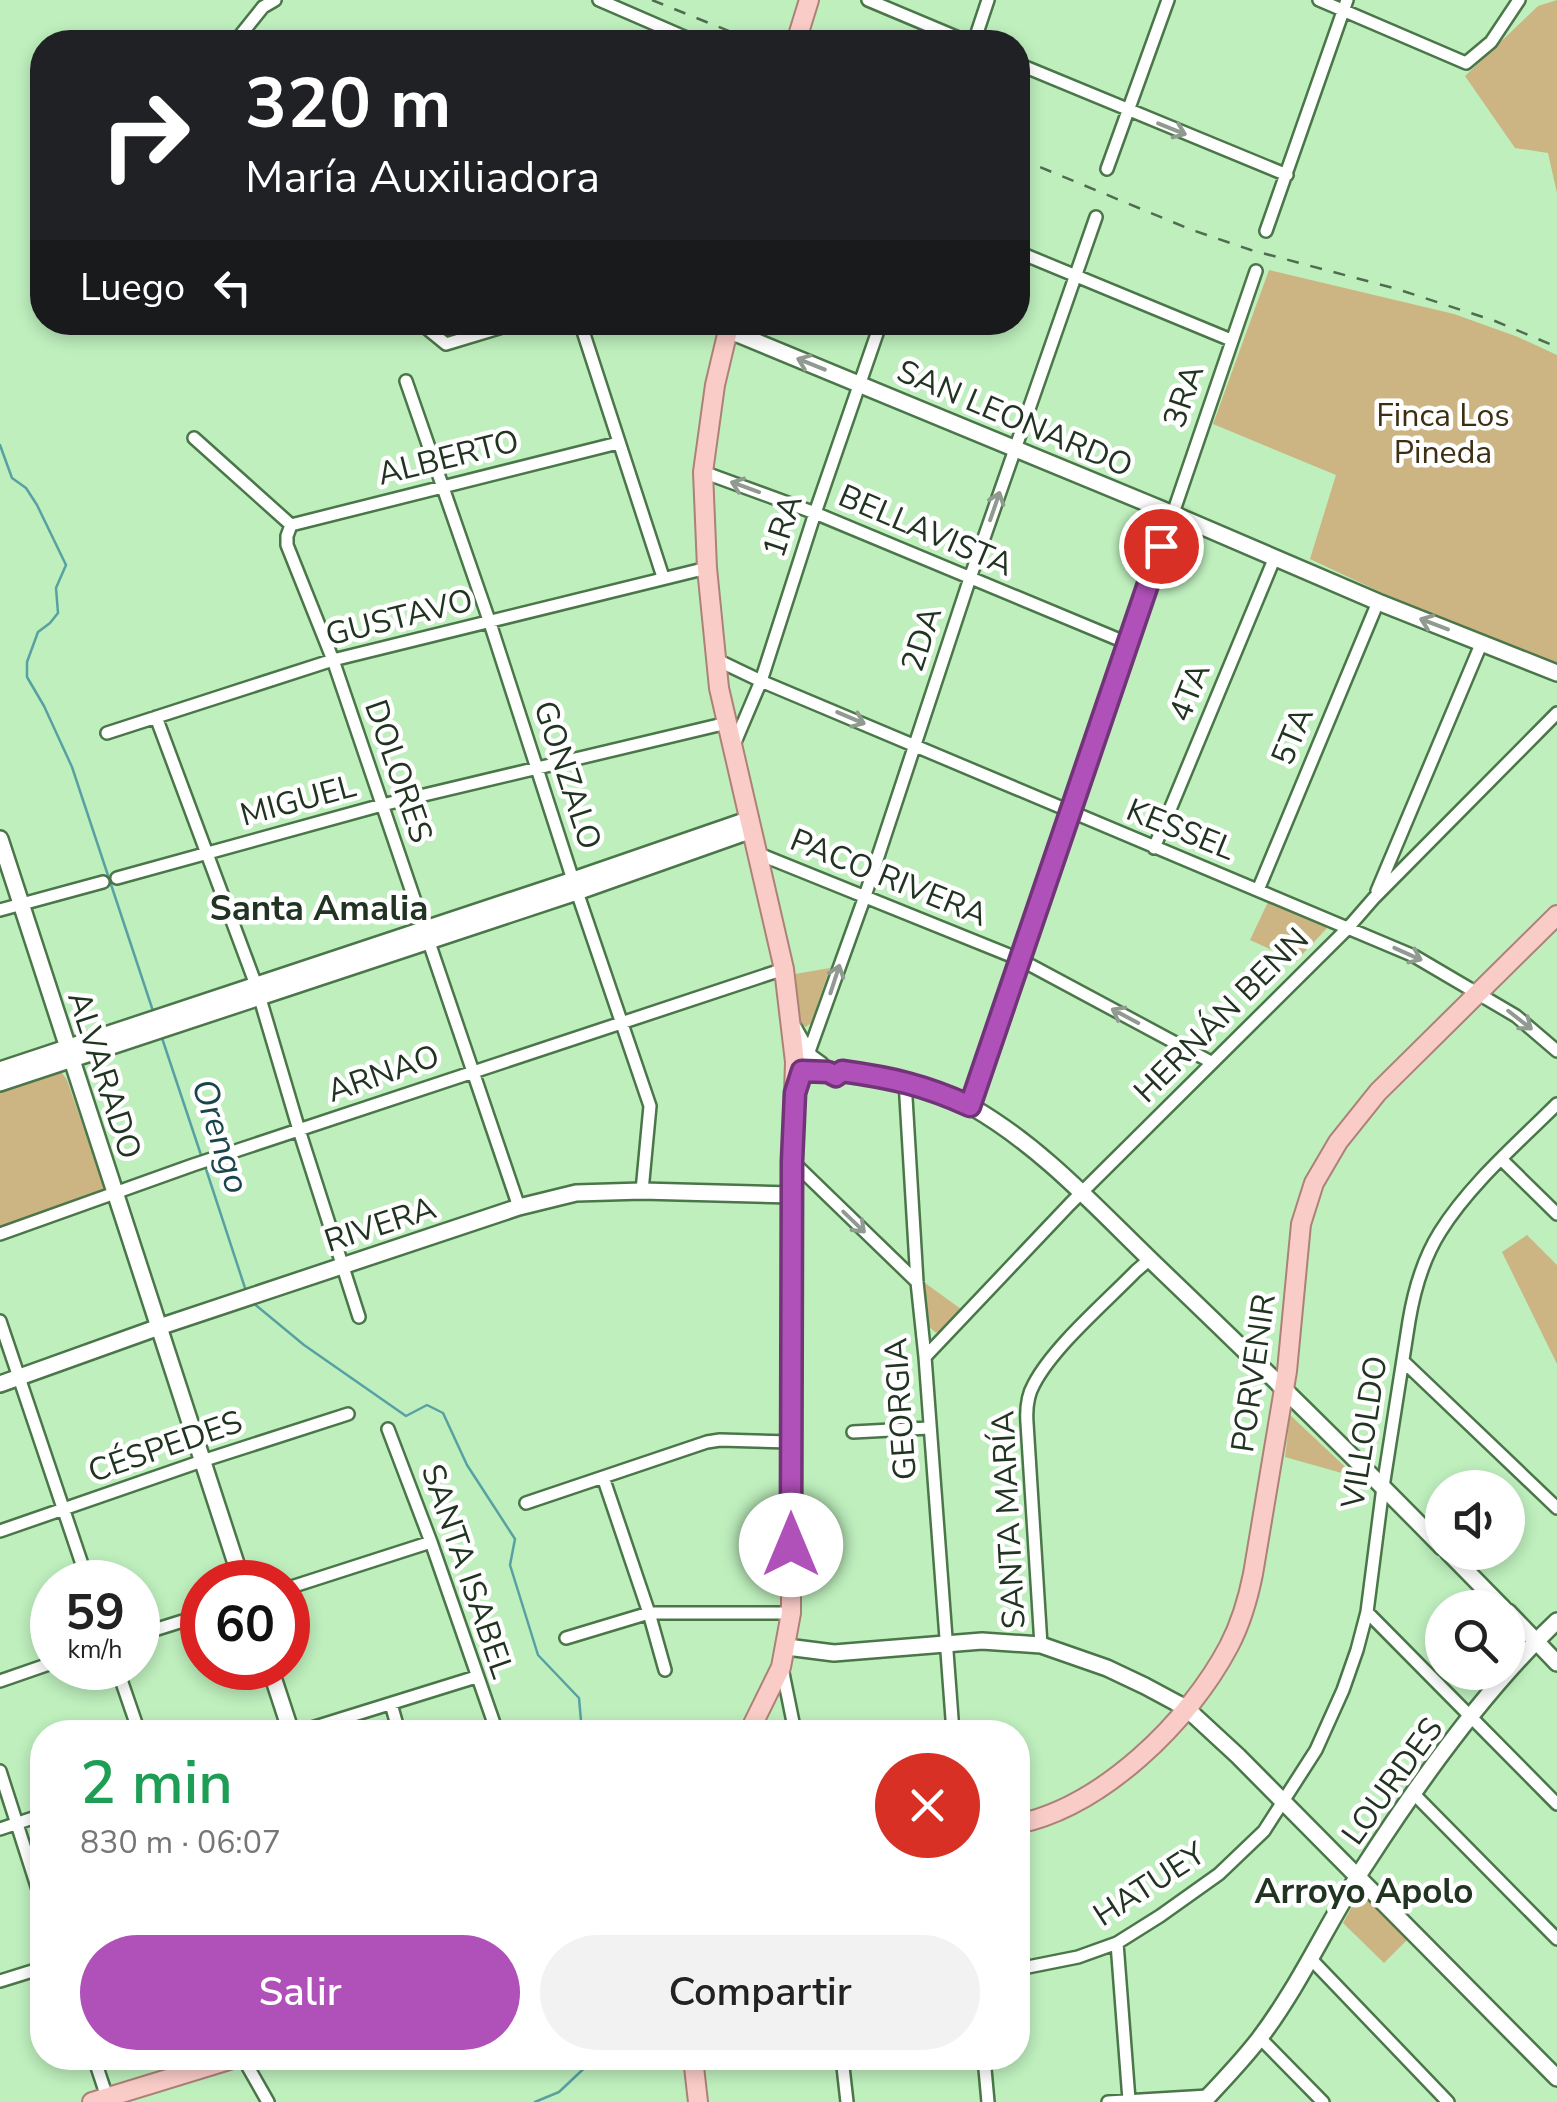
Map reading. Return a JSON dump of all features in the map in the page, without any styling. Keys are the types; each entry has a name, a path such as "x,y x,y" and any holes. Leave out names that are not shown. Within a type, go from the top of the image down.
{"main road":[{"path":"800,30 810,0"},
{"path":"727,335 703,472 715,658 784,969 792,1026 804,1064 795,1093 792,1161 791,1613 781,1667 755,1720"},
{"name":"PORVENIR","path":"1030,1820 1056,1812 1093,1792 1136,1760 1186,1708 1219,1664 1248,1600 1284,1388 1301,1224 1314,1182 1338,1142 1378,1092 1557,916"},
{"path":"100,2099 199,2070"},
{"path":"694,2070 698,2102"}],"street":[{"path":"245,30 263,7 275,0"},
{"path":"599,0 668,30"},
{"path":"868,0 942,30"},
{"path":"976,30 988,0"},
{"path":"1107,169 1168,0"},
{"path":"1319,0 1345,5 1466,63 1492,42 1519,0"},
{"path":"1266,231 1345,5"},
{"path":"1030,69 1287,175"},
{"name":"2DA","path":"804,1064 1096,217"},
{"path":"1030,257 1231,340"},
{"name":"3RA","path":"970,1106 1256,272"},
{"path":"435,335 446,344 476,335"},
{"path":"584,335 663,577"},
{"name":"SAN LEONARDO","path":"749,335 1378,602 1557,673"},
{"name":"1RA","path":"733,746 761,681 876,335"},
{"name":"GONZALO","path":"406,381 650,1106 642,1191"},
{"path":"194,438 292,525"},
{"name":"ALBERTO","path":"292,525 618,443"},
{"name":"BELLAVISTA","path":"703,472 814,513 1127,642"},
{"name":"DOLORES","path":"292,525 288,545 333,660 519,1207"},
{"name":"4TA","path":"1154,848 1274,557"},
{"name":"GUSTAVO","path":"107,733 333,660 708,568"},
{"name":"5TA","path":"1258,890 1378,602"},
{"path":"1374,898 1482,642"},
{"name":"KESSEL","path":"715,658 761,681 1414,956 1516,1016 1557,1052"},
{"name":"HERNÁN BENN","path":"925,1357 1082,1192 1346,930 1557,712"},
{"path":"156,716 257,992 360,1317"},
{"name":"MIGUEL","path":"117,878 382,805 727,723"},
{"path":"0,1070 148,1028 751,825"},
{"name":"ALVARADO","path":"0,839 235,1560"},
{"name":"PACO RIVERA","path":"759,854 1020,959 1211,1062"},
{"path":"0,910 102,882"},
{"name":"ARNAO","path":"0,1234 194,1165 784,969"},
{"path":"0,1083 70,1053"},
{"path":"804,1064 836,1076 842,1071 904,1081 936,1091 970,1106 1027,1144 1082,1192 1425,1529"},
{"name":"GEORGIA","path":"904,1081 951,1720"},
{"name":"VILLOLDO","path":"1283,1802 1316,1750 1358,1650 1414,1296 1432,1248 1461,1205 1557,1104"},
{"path":"1501,1160 1557,1214"},
{"path":"792,1161 916,1282"},
{"name":"RIVERA","path":"0,1384 519,1207 576,1194 792,1194"},
{"name":"SANTA MARÍA","path":"1041,1645 1026,1406 1047,1364 1150,1259"},
{"path":"0,1320 81,1560"},
{"path":"1403,1360 1557,1508"},
{"name":"CÉSPEDES","path":"0,1530 348,1414"},
{"name":"SANTA ISABEL","path":"388,1428 492,1720"},
{"path":"852,1432 929,1428"},
{"path":"526,1502 720,1440 790,1442"},
{"path":"603,1477 650,1612 665,1670"},
{"path":"310,1581 431,1542"},
{"path":"1466,1570 1485,1590"},
{"path":"566,1638 650,1612 791,1613"},
{"path":"1366,1612 1557,1804"},
{"name":"LOURDES","path":"1206,2099 1260,2038 1413,1792 1472,1716 1557,1621"},
{"path":"1525,1630 1557,1663"},
{"path":"787,1647 834,1653 982,1640 1041,1645 1108,1668 1186,1708 1557,2078"},
{"path":"781,1667 793,1720"},
{"path":"0,1681 30,1671"},
{"path":"338,1720 476,1677"},
{"path":"125,1690 135,1720"},
{"path":"277,1690 287,1720"},
{"path":"390,1704 395,1720"},
{"path":"0,1771 30,1865"},
{"path":"1413,1792 1557,1940"},
{"name":"HATUEY","path":"1030,1967 1078,1957 1116,1943 1160,1916 1219,1874 1264,1831 1283,1802"},
{"path":"0,1829 30,1819"},
{"path":"1116,1943 1130,2100"},
{"path":"1310,1958 1448,2102"},
{"path":"0,1981 30,1972"},
{"path":"1260,2038 1322,2102"},
{"path":"96,2070 100,2099"},
{"path":"248,2070 268,2102"},
{"path":"843,2070 847,2102"},
{"path":"985,2070 988,2102"},
{"path":"1108,2102 1206,2099"}],"green space":[{"path":"1557,0 1557,193 1548,153 1515,148 1465,76 1538,6"},
{"name":"Finca Los Pineda","path":"1269,270 1454,314 1557,355 1557,668 1482,640 1310,559 1336,475 1213,424"},
{"path":"1269,900 1328,927 1296,961 1250,940"},
{"path":"830,968 811,1023 806,1027 801,1024 795,974"},
{"path":"53,1071 62,1073 67,1080 103,1191 0,1231 0,1089"},
{"path":"1527,1235 1557,1265 1557,1364 1502,1252"},
{"path":"925,1283 961,1309 941,1333 928,1326"},
{"path":"1290,1415 1356,1477 1285,1457"},
{"path":"1360,1892 1408,1939 1384,1963 1343,1923"}],"waterway":[{"name":"Orengo","path":"0,445 12,478 26,488 37,505 66,565 56,588 58,613 38,632 27,662 27,677 72,767 153,1011"},
{"name":"Orengo","path":"162,1038 202,1158"},
{"name":"Orengo","path":"205,1166 246,1291"},
{"name":"Orengo","path":"252,1302 304,1345 406,1416 427,1405 443,1413 467,1465 515,1539 510,1565 538,1655 579,1698 581,1720"},
{"name":"Orengo","path":"535,2102 559,2092 582,2070"}],"railway":[{"path":"652,0 726,30"},
{"path":"1030,163 1192,230 1397,289 1495,321 1557,347"}],"district":[{"name":"Santa Amalia","path":"319,908"},
{"name":"Arroyo Apolo","path":"1364,1891"}],"route":[{"path":"791,1545 792,1161 795,1093 802,1071 836,1076 842,1071 893,1078 970,1106 1161,546"}]}
